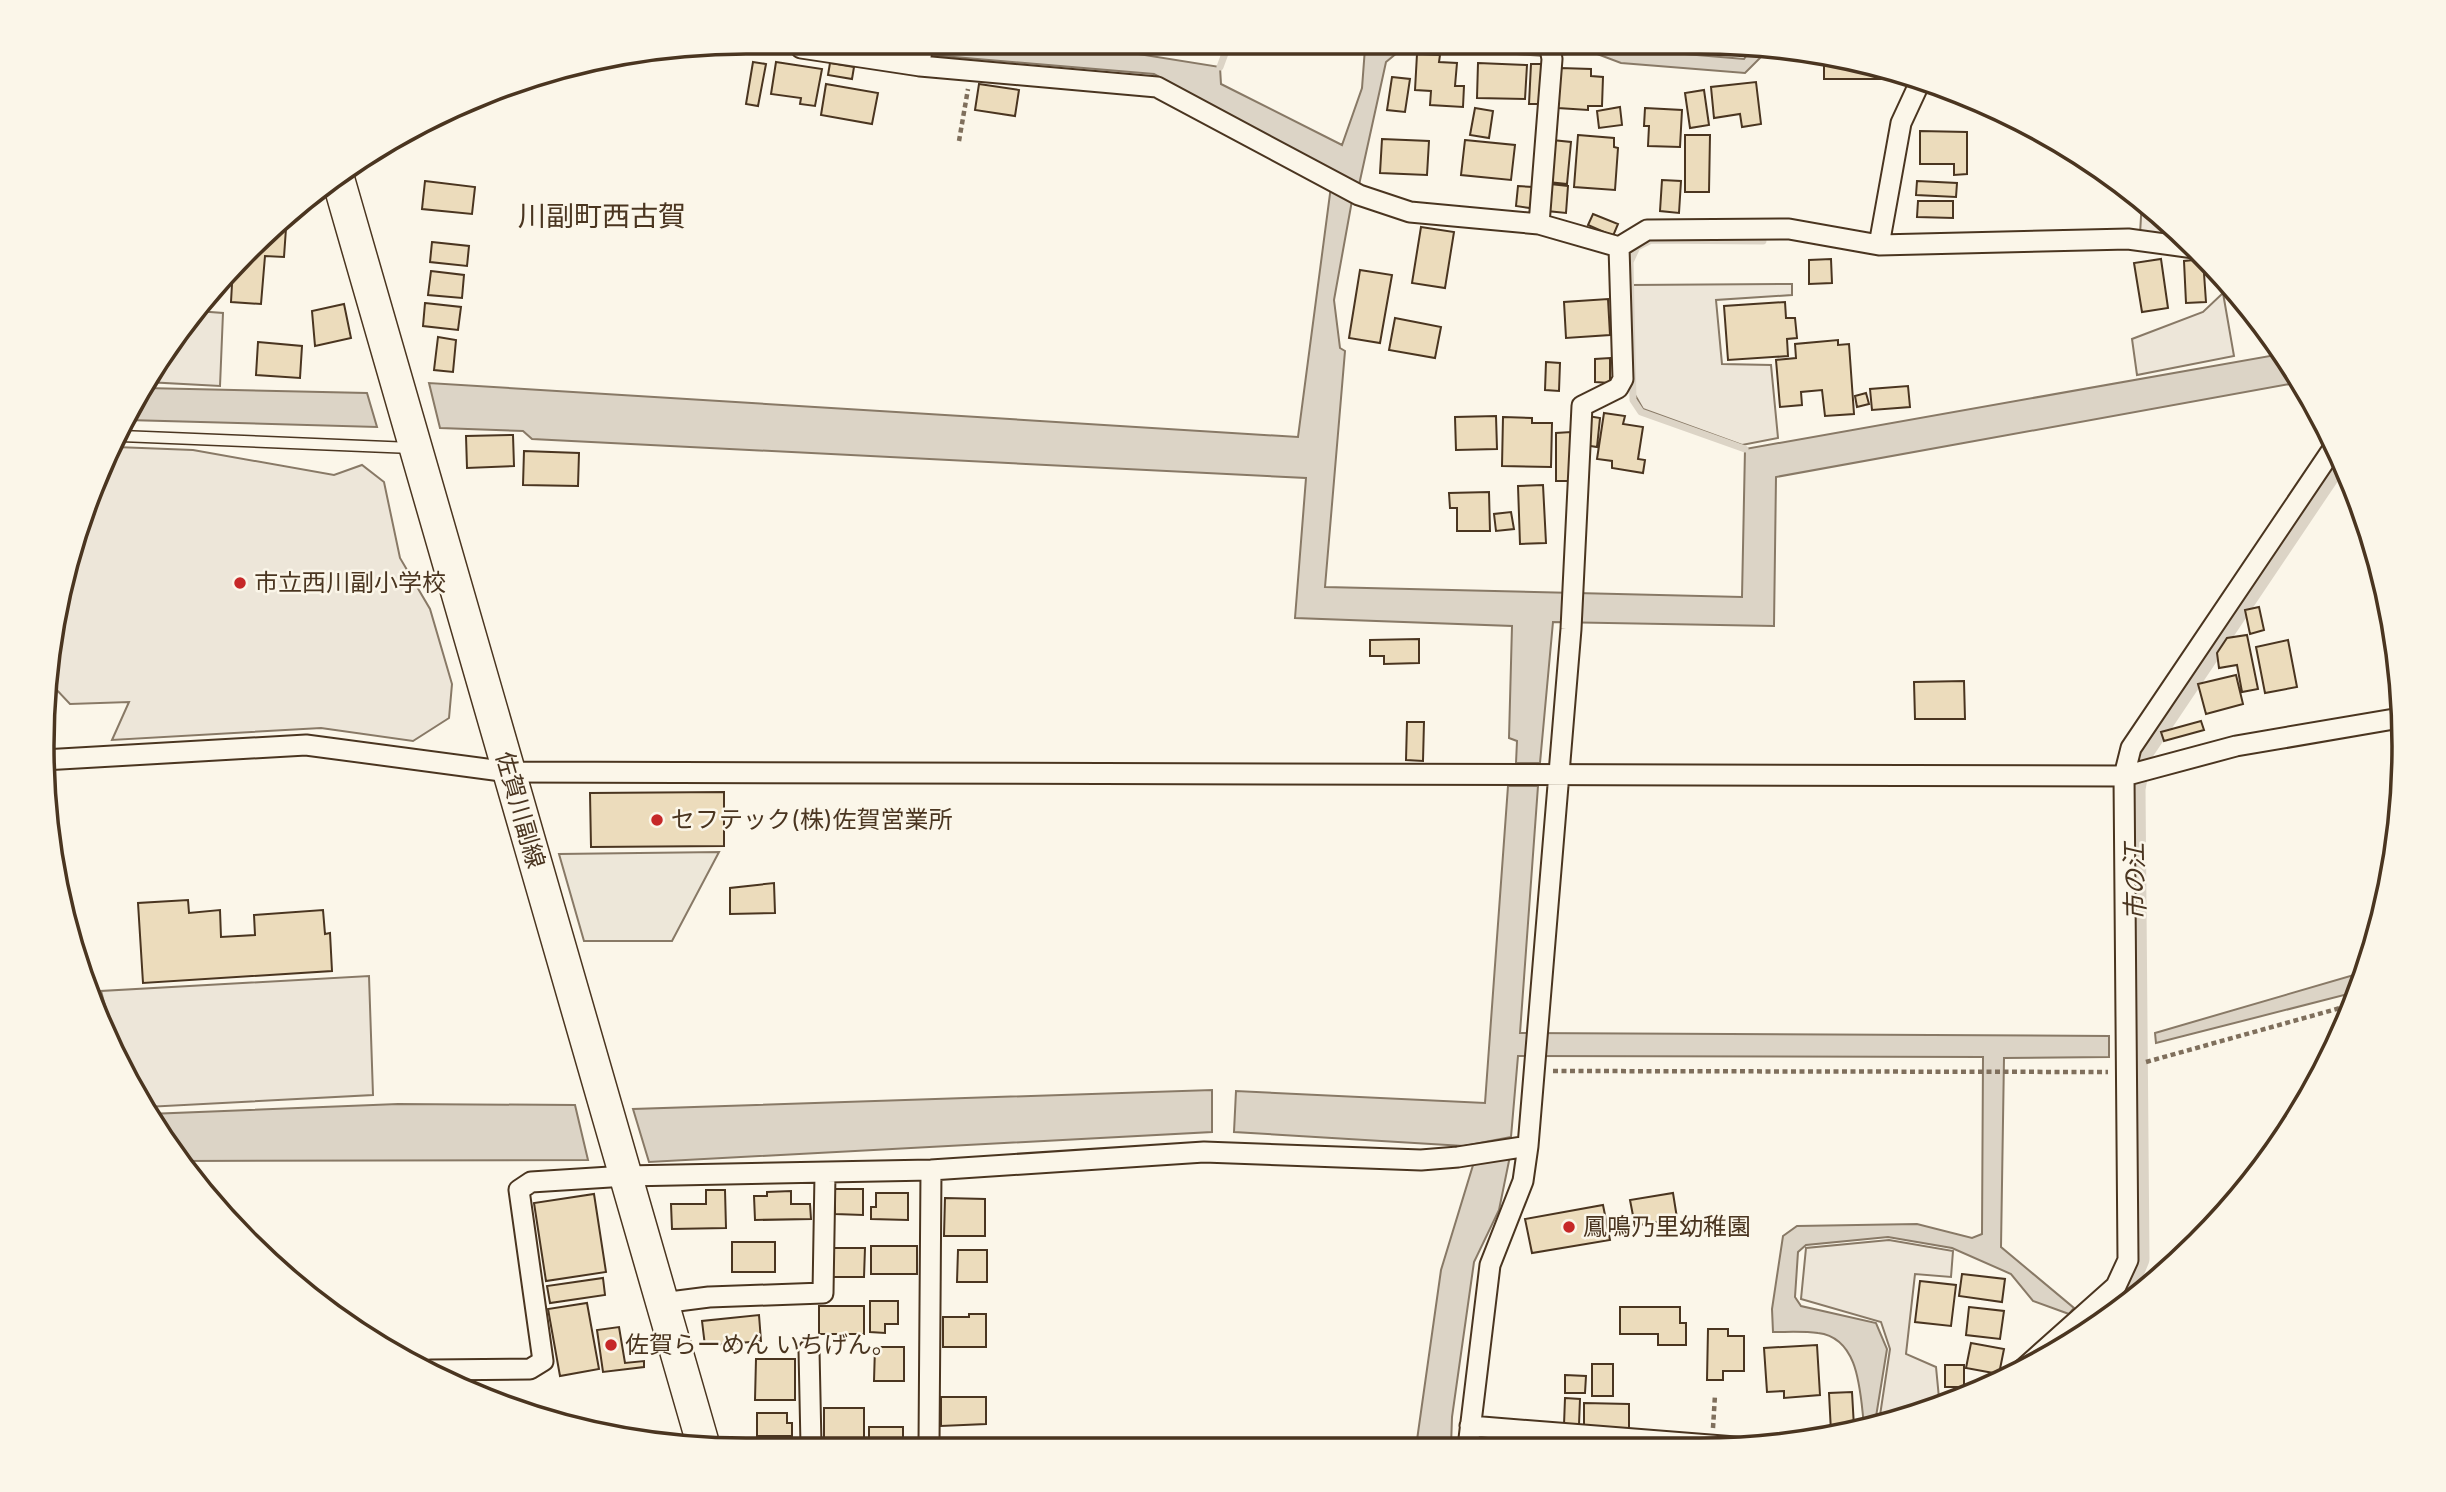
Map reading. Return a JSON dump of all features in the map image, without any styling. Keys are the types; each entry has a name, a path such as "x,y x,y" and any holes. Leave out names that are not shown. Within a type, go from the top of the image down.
{"main road":[{"name":"佐賀川副線","path":"340,186 701,1436"}],"street":[{"path":"881,54 921,57 972,71 1157,87 1359,195 1410,212 1539,224 1619,247 1647,230 1789,229 1879,245 2127,239 2177,246"},
{"path":"1539,224 1551,54"},
{"path":"1879,245 1901,123 1917,89"},
{"path":"1469,1438 1490,1265 1523,1181 1528,1146 1571,629 1582,406 1619,388 1623,379 1619,247"},
{"path":"2059,1337 2116,1286 2128,1260 2126,1072 2133,775 2131,748 2328,456"},
{"path":"55,759 306,745 509,772 1558,777 2133,775 2236,746 2391,720"},
{"path":"448,1370 530,1369 543,1361 519,1190 531,1182 626,1176 931,1170 1204,1152 1421,1160 1528,1146"},
{"path":"929,1438 931,1170"},
{"path":"662,1303 709,1297 822,1293 825,1174"},
{"path":"809,1350 811,1438"},
{"path":"1470,1426 1609,1438"}],"lane":[{"path":"128,436 415,449"}],"path":[{"path":"959,141 972,71"},
{"path":"2146,1062 2340,1008"},
{"path":"1536,1066 2126,1072"},
{"path":"1713,1437 1715,1395"}],"shaded area":[{"path":"1139,54 1220,67 1221,84 1342,145 1362,88 1365,54 1396,54 1386,62 1359,185 1355,184 1334,300 1340,348 1345,351 1325,587 1742,597 1745,449 2271,356 2289,384 1776,477 1774,626 1553,622 1540,763 1516,763 1517,741 1509,738 1512,626 1295,618 1306,478 532,439 523,431 440,428 429,383 1298,437 1333,171 1154,74 931,55"},
{"path":"1517,54 1568,54 1543,56"},
{"path":"1597,54 1761,57 1745,73 1621,63"},
{"path":"2141,214 2168,237 2140,234"},
{"path":"1792,284 1792,295 1716,300 1722,364 1771,365 1778,438 1742,445 1643,409 1631,388 1629,285"},
{"path":"2223,293 2234,356 2137,375 2132,339 2203,312"},
{"path":"208,312 223,313 220,386 158,383"},
{"path":"154,388 367,393 377,427 136,420"},
{"name":"市立西川副小学校","path":"123,447 193,450 334,475 362,465 384,482 400,558 430,609 452,684 449,718 413,741 321,728 112,740 129,702 70,704 57,690 68,611 91,524"},
{"path":"1508,786 1538,786 1520,1033 2109,1036 2109,1057 2004,1058 2001,1247 2074,1308 2069,1314 2033,1301 2011,1274 1952,1248 1888,1237 1806,1245 1798,1252 1795,1297 1801,1306 1876,1323 1887,1349 1876,1415 1863,1418 1855,1369 1842,1345 1832,1337 1818,1333 1773,1332 1772,1309 1783,1236 1797,1226 1917,1224 1972,1238 1982,1234 1983,1057 1518,1056 1511,1137 1464,1146 1234,1132 1236,1091 1485,1103"},
{"path":"719,852 672,941 584,941 559,854"},
{"path":"2352,975 2345,995 2156,1043 2155,1033"},
{"path":"369,976 373,1095 156,1106 126,1052 101,991"},
{"path":"1212,1090 1212,1132 649,1162 633,1109"},
{"path":"398,1104 575,1105 588,1160 193,1161 161,1114"},
{"path":"1510,1156 1499,1210 1474,1262 1451,1438 1417,1438 1441,1270 1474,1162"},
{"path":"1889,1240 1953,1251 1951,1277 1915,1274 1906,1354 1936,1367 1939,1395 1880,1414 1890,1349 1881,1322 1801,1299 1806,1248"}],"building":[{"path":"1417,54 1440,55 1439,62 1457,63 1455,86 1464,86 1463,107 1430,105 1431,91 1415,90"},
{"path":"753,62 766,64 758,106 746,104"},
{"path":"776,62 822,69 815,106 800,104 801,98 771,94"},
{"path":"830,63 854,67 852,79 828,75"},
{"path":"1478,63 1527,65 1525,99 1477,98"},
{"path":"1531,64 1542,64 1541,104 1529,104"},
{"path":"1824,66 1882,79 1824,79"},
{"path":"1560,68 1591,69 1591,76 1603,77 1602,106 1588,106 1588,110 1558,108"},
{"path":"1392,77 1410,79 1405,112 1387,110"},
{"path":"1756,82 1761,124 1742,127 1740,114 1714,118 1711,87"},
{"path":"826,84 878,93 872,124 821,115"},
{"path":"979,84 1019,90 1015,116 975,110"},
{"path":"1704,90 1709,125 1690,128 1685,93"},
{"path":"1620,107 1622,125 1599,128 1597,111"},
{"path":"1475,108 1493,111 1489,138 1470,135"},
{"path":"1645,108 1682,110 1680,147 1648,146 1649,126 1644,126"},
{"path":"1920,131 1967,132 1967,174 1954,175 1954,164 1920,164"},
{"path":"1578,135 1614,138 1614,147 1618,148 1615,190 1574,187"},
{"path":"1685,135 1710,135 1709,192 1685,192"},
{"path":"1382,139 1429,141 1427,175 1380,173"},
{"path":"1465,140 1515,145 1511,180 1461,175"},
{"path":"1552,140 1571,142 1567,184 1548,182"},
{"path":"1662,180 1681,181 1679,213 1660,211"},
{"path":"425,181 475,187 472,214 422,209"},
{"path":"1917,181 1957,183 1956,197 1916,195"},
{"path":"1550,184 1568,186 1566,213 1547,211"},
{"path":"1518,186 1533,187 1530,208 1516,206"},
{"path":"1918,201 1953,201 1953,218 1917,217"},
{"path":"1593,214 1618,224 1613,236 1588,225"},
{"path":"1421,227 1454,232 1445,288 1412,283"},
{"path":"286,230 284,257 265,256 261,304 231,302 232,284"},
{"path":"432,242 469,246 467,266 430,262"},
{"path":"1831,259 1832,283 1809,284 1809,260"},
{"path":"2161,259 2168,308 2142,312 2134,263"},
{"path":"2192,260 2204,273 2206,302 2186,303 2184,261"},
{"path":"1360,270 1392,275 1380,343 1349,338"},
{"path":"431,271 464,275 462,298 428,295"},
{"path":"1608,299 1610,335 1566,338 1564,302"},
{"path":"1785,302 1786,318 1795,318 1797,338 1787,339 1788,356 1728,360 1724,306"},
{"path":"425,303 461,307 458,330 423,326"},
{"path":"344,304 351,338 315,346 312,311"},
{"path":"1395,318 1441,327 1435,358 1389,350"},
{"path":"438,337 456,340 453,372 434,370"},
{"path":"1838,340 1838,345 1849,344 1854,414 1825,416 1822,390 1801,392 1802,405 1780,407 1776,360 1796,358 1795,344"},
{"path":"258,342 302,346 300,378 256,375"},
{"path":"1610,358 1610,383 1595,382 1595,359"},
{"path":"1546,362 1560,363 1559,391 1545,390"},
{"path":"1908,386 1910,407 1872,410 1870,389"},
{"path":"1866,393 1869,404 1857,407 1855,396"},
{"path":"1604,413 1625,416 1623,424 1643,427 1638,459 1645,460 1643,473 1612,468 1612,461 1597,459"},
{"path":"1496,416 1497,449 1456,450 1455,417"},
{"path":"1588,416 1600,418 1597,447 1584,445"},
{"path":"1503,417 1532,418 1532,423 1552,423 1551,467 1502,466"},
{"path":"1571,432 1571,481 1556,481 1556,433"},
{"path":"513,435 514,466 467,468 466,436"},
{"path":"524,451 579,453 578,486 523,485"},
{"path":"1543,485 1546,543 1520,544 1518,486"},
{"path":"1489,492 1490,531 1457,531 1457,508 1450,508 1449,493"},
{"path":"1511,512 1514,529 1496,531 1494,514"},
{"path":"2259,607 2264,630 2250,634 2245,610"},
{"path":"2247,635 2258,689 2242,692 2237,665 2219,668 2217,653 2227,638"},
{"path":"1419,639 1419,663 1384,664 1384,656 1370,656 1370,640"},
{"path":"2288,640 2297,687 2265,693 2256,647"},
{"path":"2236,675 2243,704 2206,714 2198,684"},
{"path":"1964,681 1965,719 1915,719 1914,682"},
{"path":"2201,721 2204,730 2164,741 2161,732"},
{"path":"1407,722 1424,722 1423,761 1406,760"},
{"name":"セフテック(株)佐賀営業所","path":"724,792 724,846 591,847 590,793"},
{"path":"774,883 775,913 730,914 730,888"},
{"path":"188,900 189,913 220,910 221,937 255,935 254,915 323,910 325,934 330,933 332,971 143,983 138,903"},
{"path":"835,1189 863,1189 863,1215 835,1214"},
{"path":"706,1190 725,1190 726,1228 672,1229 671,1204 706,1204"},
{"path":"791,1191 791,1204 810,1204 811,1219 755,1220 754,1196 767,1196 767,1192"},
{"path":"876,1193 908,1193 908,1220 871,1219 871,1207 876,1207"},
{"path":"1673,1193 1677,1218 1635,1226 1630,1200"},
{"path":"594,1194 606,1272 546,1281 534,1203"},
{"path":"945,1198 985,1199 985,1236 944,1236"},
{"path":"1603,1205 1610,1240 1532,1253 1525,1219"},
{"path":"732,1242 775,1242 775,1272 732,1272"},
{"path":"871,1246 917,1246 917,1274 871,1274"},
{"path":"833,1248 865,1248 864,1277 833,1277"},
{"path":"958,1250 987,1250 987,1282 957,1282"},
{"path":"1962,1274 2005,1279 2002,1302 1959,1296"},
{"path":"603,1278 605,1295 550,1303 547,1286"},
{"path":"1920,1281 1956,1285 1951,1326 1915,1322"},
{"path":"870,1301 898,1301 898,1324 885,1324 885,1333 870,1332"},
{"path":"587,1303 599,1369 560,1376 548,1309"},
{"path":"819,1306 864,1306 864,1334 819,1334"},
{"path":"1620,1307 1680,1307 1680,1323 1686,1323 1686,1345 1658,1345 1658,1334 1620,1334"},
{"path":"1969,1307 2004,1311 2000,1339 1966,1335"},
{"path":"969,1314 986,1314 986,1347 943,1347 943,1317 969,1317"},
{"path":"759,1315 761,1341 705,1346 702,1321"},
{"name":"佐賀らーめん いちげん。","path":"619,1327 625,1363 644,1361 644,1367 603,1372 597,1330"},
{"path":"1708,1329 1728,1329 1728,1336 1744,1336 1744,1371 1723,1371 1723,1380 1707,1380"},
{"path":"1971,1343 2004,1349 2000,1369 1992,1373 1966,1368"},
{"path":"1817,1345 1820,1395 1784,1398 1784,1391 1767,1392 1764,1348"},
{"path":"875,1347 904,1347 904,1381 874,1381"},
{"path":"756,1359 795,1359 795,1400 755,1400"},
{"path":"1592,1364 1613,1364 1613,1396 1592,1396"},
{"path":"1945,1365 1964,1365 1964,1385 1945,1387"},
{"path":"1565,1375 1586,1376 1585,1393 1565,1393"},
{"path":"1852,1392 1854,1420 1831,1425 1829,1393"},
{"path":"941,1397 986,1397 986,1424 941,1426"},
{"path":"1565,1398 1580,1399 1579,1425 1564,1425"},
{"path":"1584,1403 1629,1404 1629,1433 1584,1433"},
{"path":"824,1408 864,1408 864,1438 824,1438"},
{"path":"757,1413 787,1413 787,1423 792,1423 792,1436 757,1436"},
{"path":"869,1427 903,1427 903,1438 869,1438"}],"waterway":[{"path":"1220,67 1225,54"},
{"path":"1745,449 1641,412 1633,400 1630,262 1637,247 1651,240 1763,241"},
{"name":"市の江","path":"2124,1292 2138,1259 2134,789 2140,755 2333,468"}],"place":[{"name":"市立西川副小学校","path":"240,583"},
{"name":"セフテック(株)佐賀営業所","path":"657,820"},
{"name":"鳳鳴乃里幼稚園","path":"1569,1227"},
{"name":"佐賀らーめん いちげん。","path":"611,1345"}],"district":[{"name":"川副町西古賀","path":"602,216"}]}
